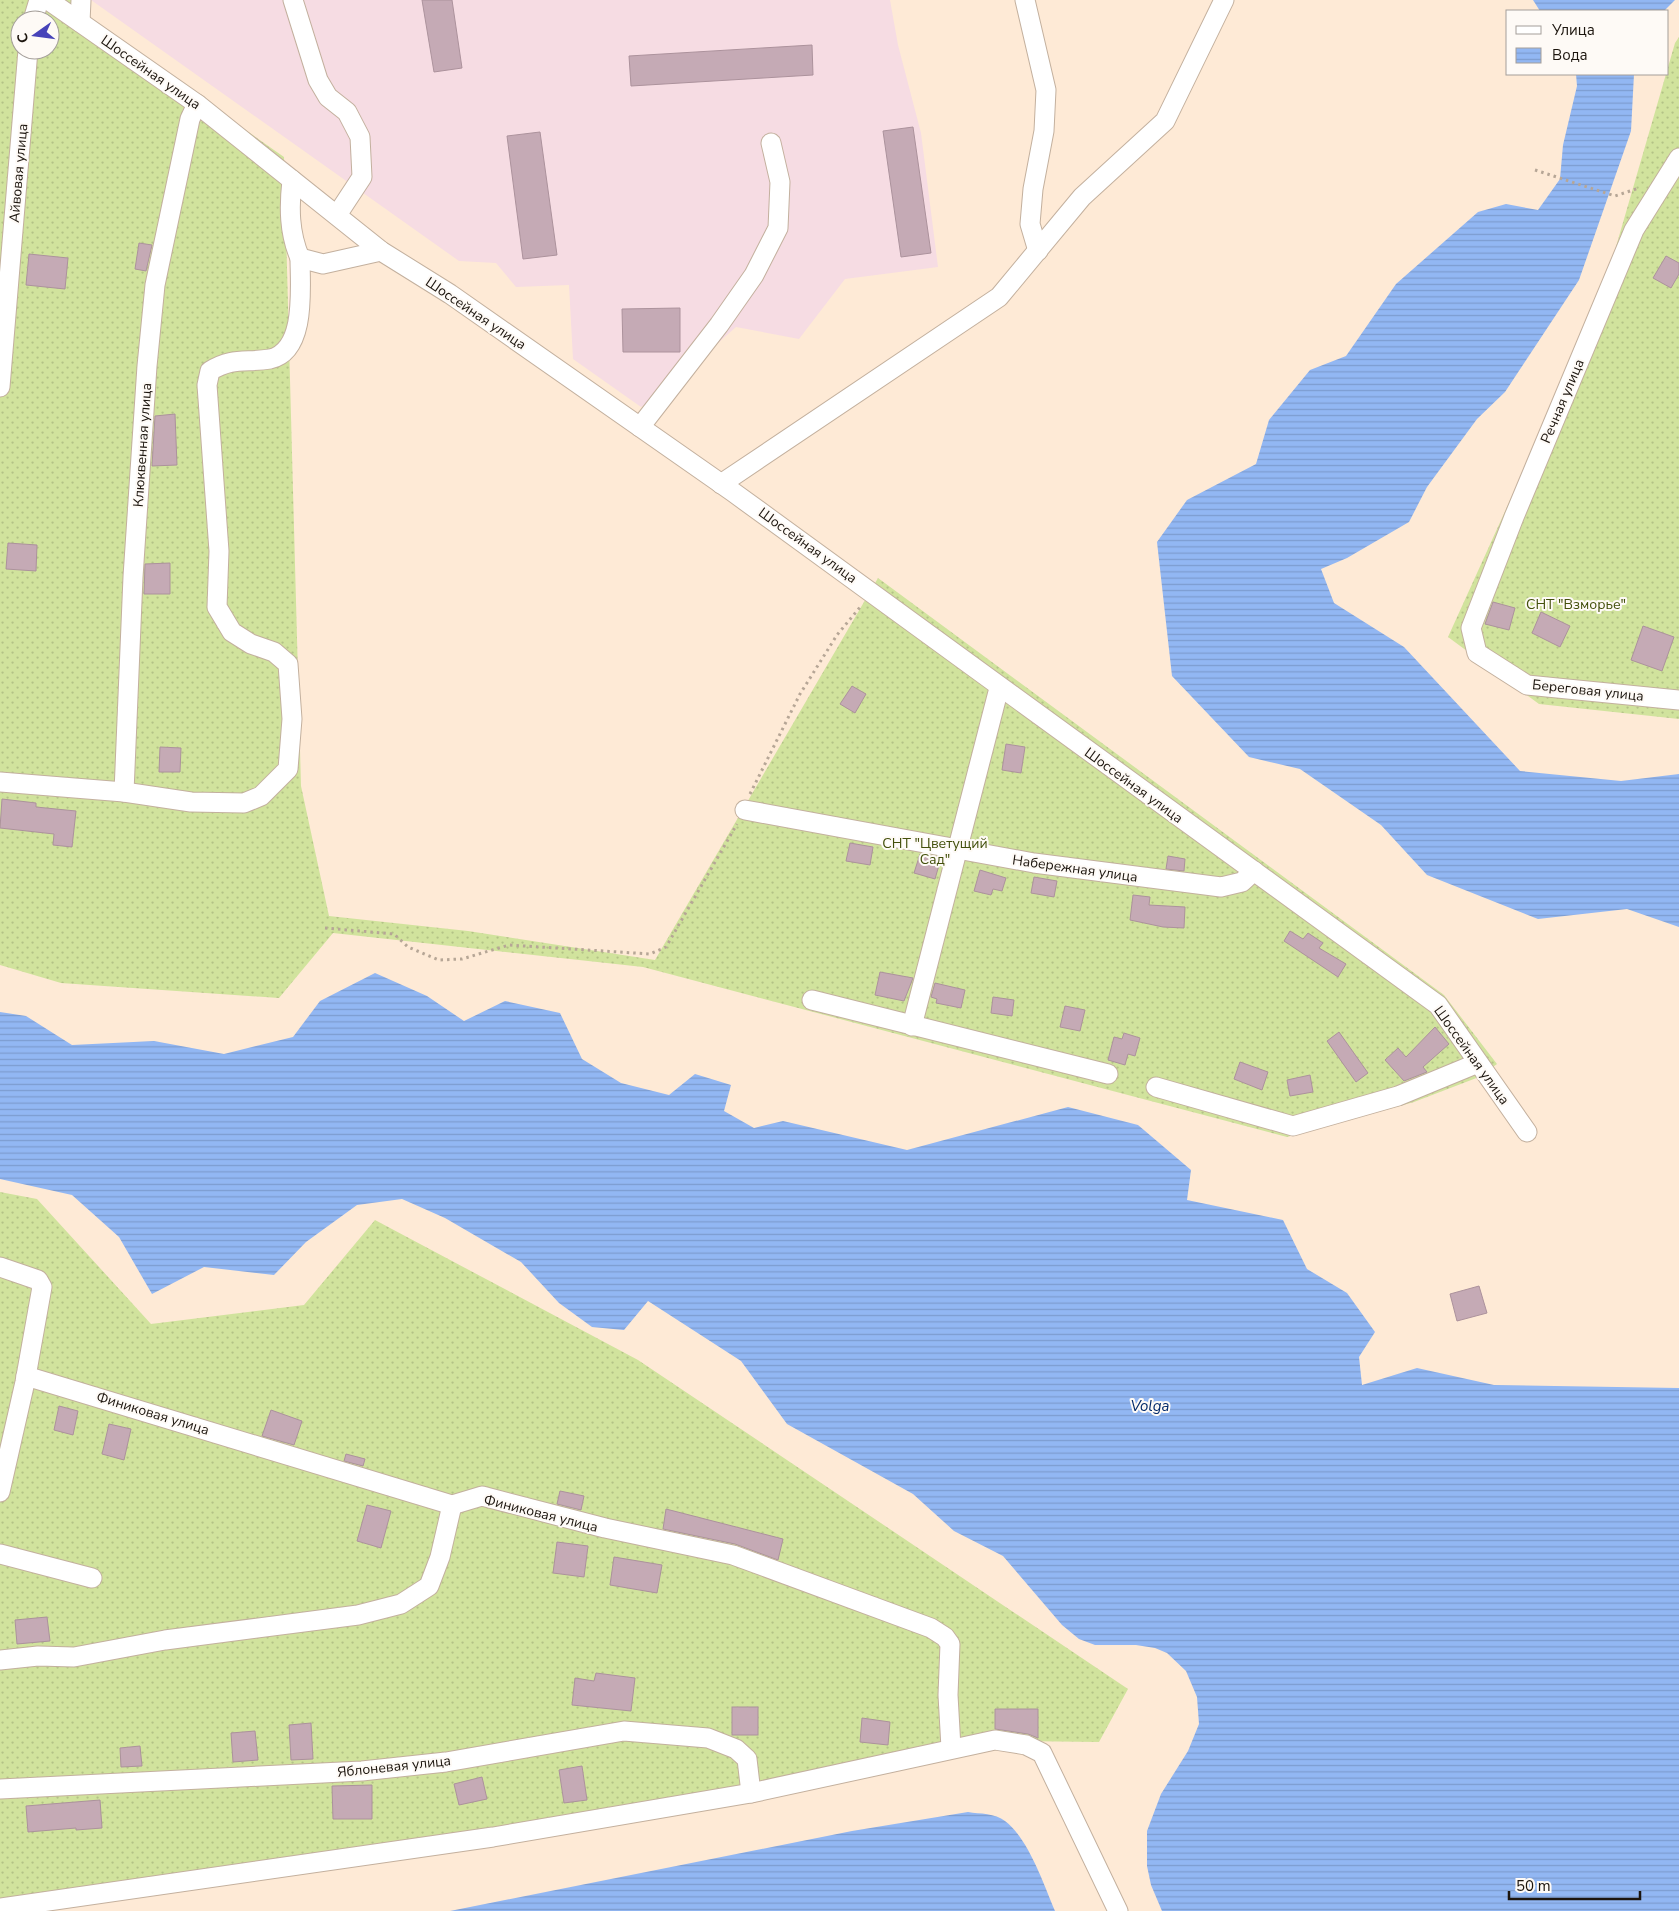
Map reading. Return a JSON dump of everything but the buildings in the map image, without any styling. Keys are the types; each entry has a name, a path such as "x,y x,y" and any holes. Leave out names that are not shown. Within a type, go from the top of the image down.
{"street":[{"name":"Шоссейная улица","path":"48,0 197,104 381,251 450,294 721,484 872,592 999,688 1438,1005 1527,1132"},
{"path":"80,22 81,0"},
{"path":"293,0 318,80 328,97 347,112 360,137 362,177 337,215"},
{"path":"1025,0 1046,90 1044,131 1033,189 1030,224 1038,251"},
{"path":"721,484 999,297 1082,197 1165,121 1224,0"},
{"name":"Айвовая улица","path":"0,386 27,60"},
{"name":"Клюквенная улица","path":"124,792 133,577 147,366 154,294 190,119 197,104"},
{"path":"640,427 719,325 754,275 778,228 780,182 771,143"},
{"name":"Речная улица","path":"1477,653 1471,628 1514,517 1634,230 1679,158"},
{"path":"0,782 124,792 190,802 244,803 261,796 288,769 292,719 288,664 274,652 251,644 232,632 217,608 219,551 207,385 210,371 224,362 272,358 287,348 298,325 300,258 292,240 290,199 292,180"},
{"path":"300,258 323,264 381,251"},
{"name":"Береговая улица","path":"1477,653 1527,684 1679,700"},
{"path":"912,1026 999,688"},
{"name":"Набережная улица","path":"745,810 1034,863 1221,887 1242,882 1254,871"},
{"path":"812,1000 1108,1074"},
{"path":"1156,1087 1293,1126 1398,1096 1478,1064"},
{"path":"0,1267 38,1280 42,1287 26,1376 5,1446 0,1492"},
{"name":"Финиковая улица","path":"26,1376 452,1505 482,1496 605,1528 732,1555 931,1628 945,1637 950,1644 948,1695 951,1748"},
{"path":"0,1660 38,1656 74,1657 165,1640 358,1614 400,1604 429,1586 440,1557 452,1505"},
{"path":"0,1554 92,1578"},
{"name":"Яблоневая улица","path":"0,1788 362,1771 446,1762 624,1731 708,1738 736,1749 747,1759 750,1792"},
{"path":"0,1908 493,1837 750,1792 995,1740 1026,1745 1042,1752 1118,1911"}],"path":[{"path":"1535,170 1615,196"},
{"path":"325,928 394,934 408,947 439,960 462,959 509,945 650,954 666,948 745,810 752,790 800,694 837,635 872,592"}],"shaded area":[{"path":"91,0 890,0 898,45 921,133 938,267 845,279 799,339 736,327 655,399 641,407 573,359 569,285 516,287 496,263 459,261"}],"green space":[{"name":"СНТ \"Цветущий Сад\"","path":"0,0 75,0 75,10 284,157 301,786 329,916 468,931 655,960 878,578 1444,995 1497,1064 1479,1077 1414,1102 1287,1137 643,967 333,933 279,998 61,983 0,965"},
{"name":"СНТ \"Взморье\"","path":"1679,37 1679,719 1539,704 1448,637 1600,302 1666,75 1669,75 1669,64 1675,43"},
{"path":"0,1192 37,1199 151,1324 304,1305 375,1220 638,1360 1128,1689 1099,1742 948,1740 706,1794 0,1911"}],"water":[{"path":"1533,0 1675,0 1665,10 1539,10"},
{"path":"1576,75 1634,75 1631,131 1579,280 1505,392 1477,419 1427,487 1409,522 1347,558 1321,569 1334,603 1404,647 1520,771 1621,781 1679,774 1679,927 1627,909 1538,919 1427,875 1381,825 1300,769 1249,757 1172,676 1157,542 1187,500 1256,464 1269,420 1310,370 1346,356 1396,284 1478,212 1506,204 1538,210 1560,179 1563,145 1577,86"},
{"name":"Volga","path":"375,973 427,996 464,1021 505,1001 560,1013 582,1059 621,1083 669,1095 695,1074 731,1085 724,1111 754,1128 783,1121 907,1150 1068,1107 1138,1125 1191,1170 1187,1200 1283,1220 1307,1269 1347,1293 1375,1332 1359,1357 1362,1385 1417,1368 1494,1385 1679,1388 1679,1911 1162,1911 1151,1885 1147,1866 1147,1831 1161,1794 1188,1751 1199,1724 1197,1697 1186,1671 1167,1653 1155,1648 1136,1645 1095,1645 1079,1639 1062,1625 1003,1556 954,1531 913,1494 787,1424 741,1361 648,1301 624,1330 592,1327 559,1303 521,1262 445,1218 402,1199 357,1205 306,1242 274,1275 204,1267 152,1294 119,1237 72,1195 0,1179 0,1012 26,1016 72,1045 154,1041 224,1054 293,1037 320,1001"},
{"path":"968,1812 997,1816 1013,1829 1028,1850 1055,1911 450,1911 852,1831"}]}
